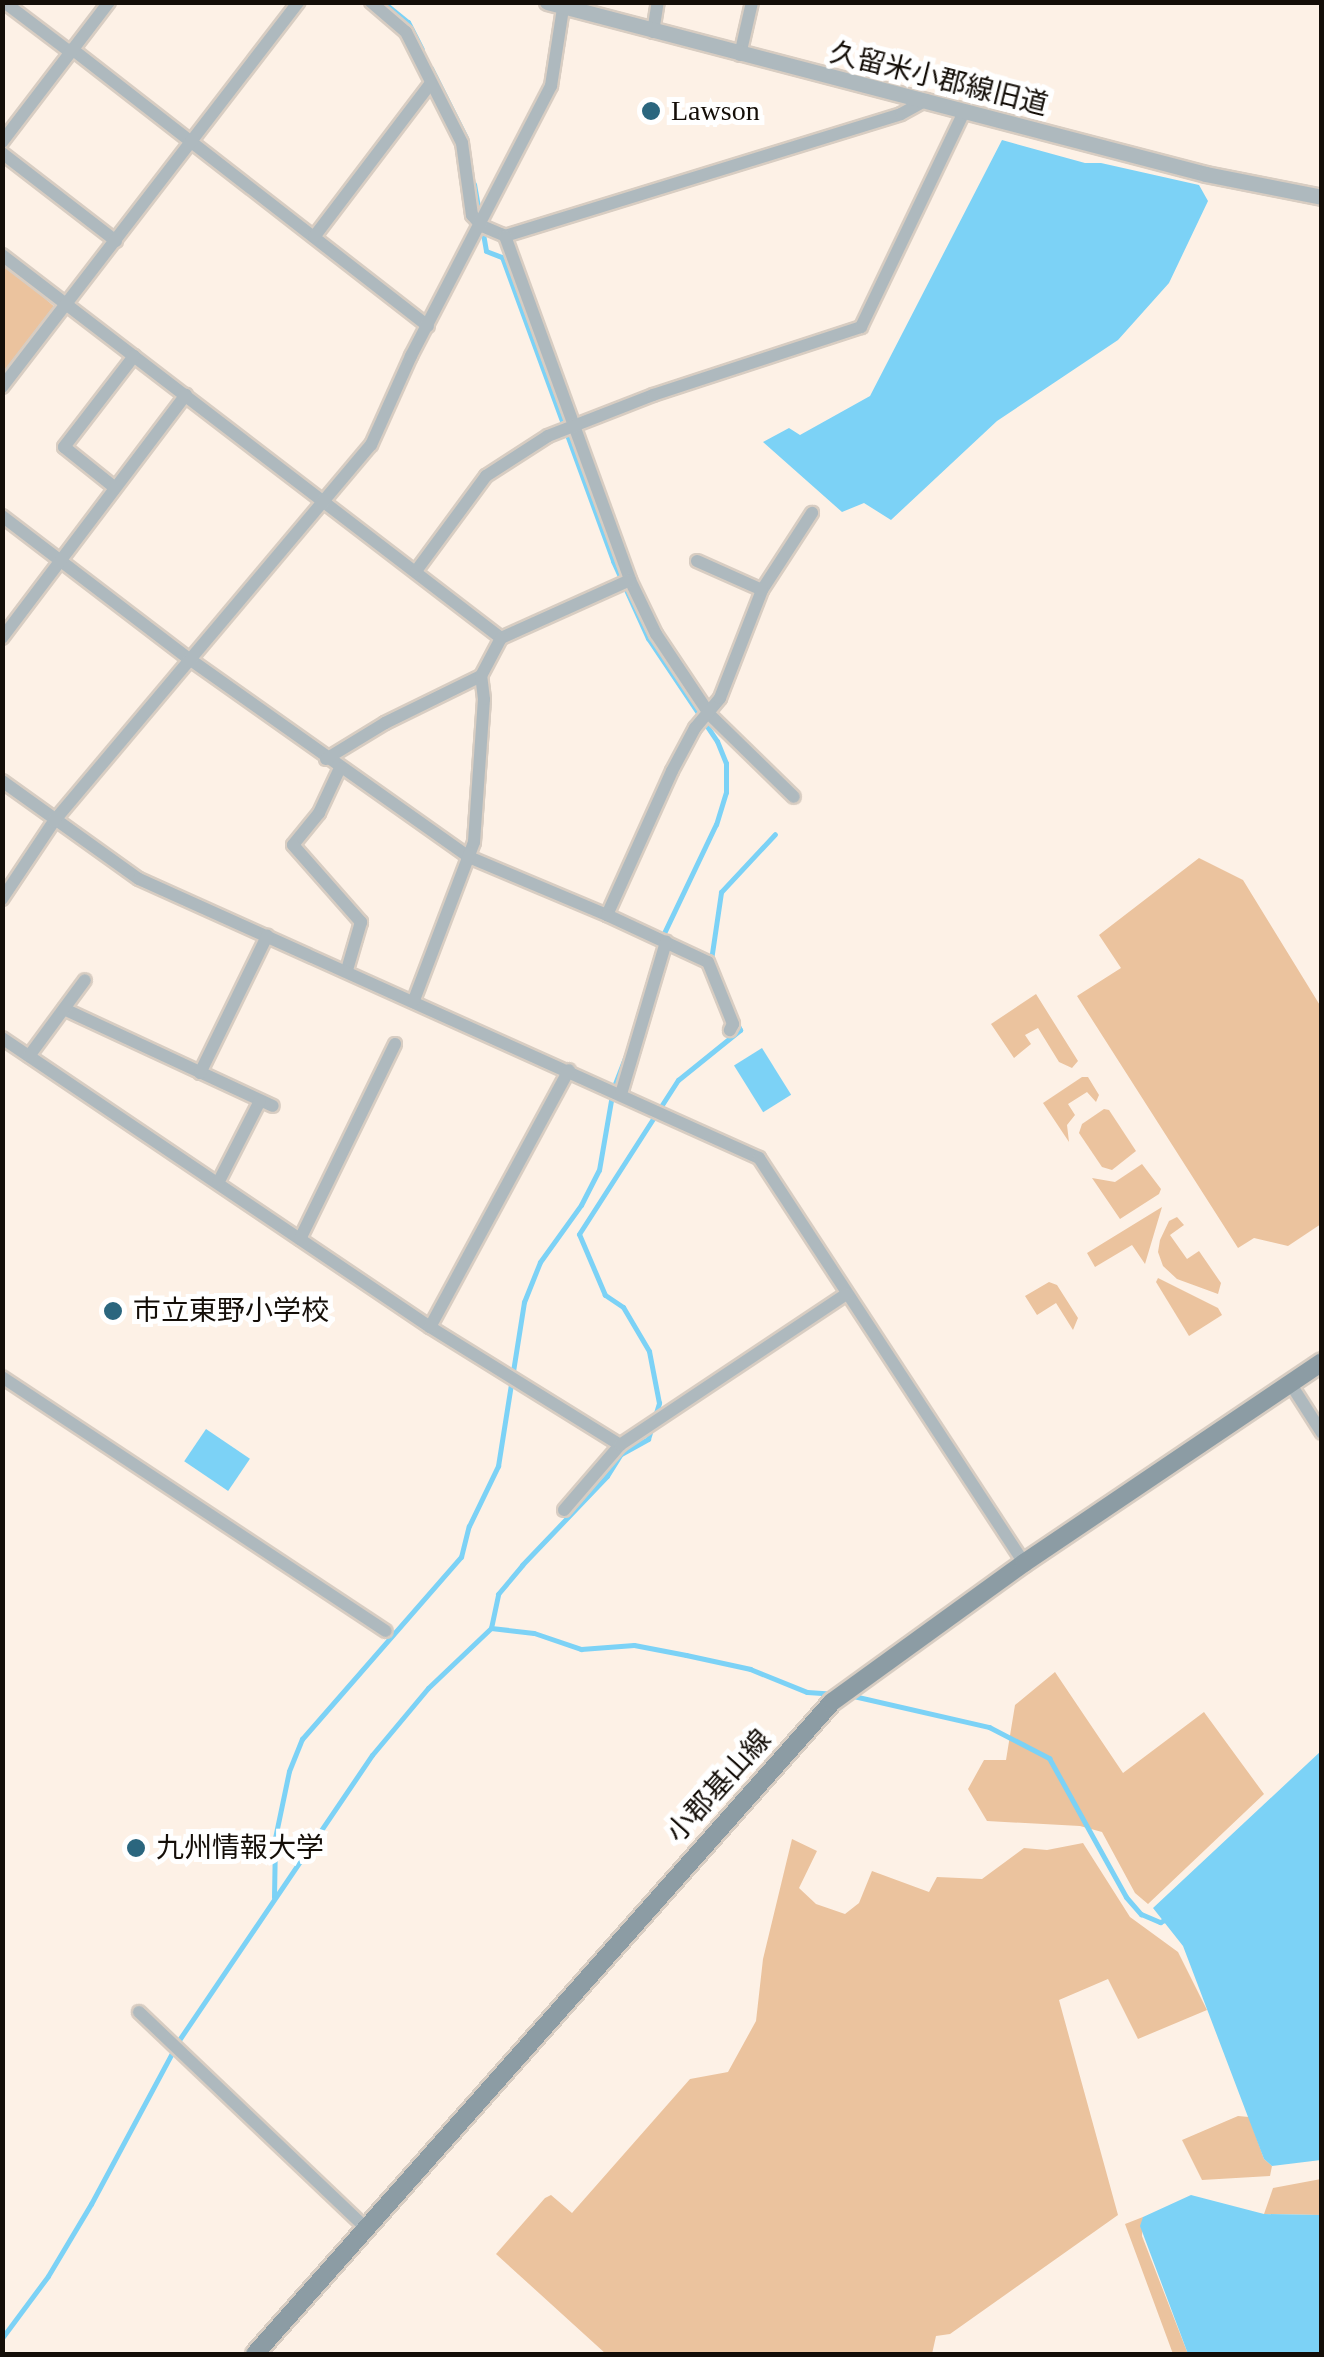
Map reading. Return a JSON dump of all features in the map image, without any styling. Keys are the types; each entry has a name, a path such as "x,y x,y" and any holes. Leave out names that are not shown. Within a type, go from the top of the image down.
{"main road":[{"name":"小郡基山線","path":"254,2354 833,1702 1024,1563 1322,1362"}],"street":[{"path":"4,2 428,326"},
{"path":"2,142 109,2"},
{"path":"2,387 299,2"},
{"path":"371,2 406,32 462,143 472,214 482,226 505,236 901,114 926,100"},
{"name":"久留米小郡線旧道","path":"546,2 1206,174 1322,197"},
{"path":"653,32 658,2"},
{"path":"740,55 752,2"},
{"path":"2,899 54,821 371,445 551,86 564,5"},
{"path":"314,237 431,83"},
{"path":"416,571 486,476 504,460 572,424 861,328 964,112"},
{"path":"2,153 116,241"},
{"path":"505,236 630,580 656,634 710,715 794,797"},
{"path":"2,255 501,638"},
{"path":"114,488 64,447 134,356"},
{"path":"2,638 186,395"},
{"path":"608,915 672,771 695,728 710,715 762,590 812,512"},
{"path":"2,516 188,658 469,858 608,915 708,962 733,1024 730,1030"},
{"path":"697,560 762,590"},
{"path":"326,758 481,676 501,638 630,580"},
{"path":"414,1000 469,858 484,698 481,676"},
{"path":"340,768 319,814 293,845 362,922 347,970"},
{"path":"2,781 139,879 758,1158 1024,1563"},
{"path":"200,1073 267,936"},
{"path":"621,1094 666,942"},
{"path":"28,1056 85,980"},
{"path":"64,1010 266,1104 218,1183"},
{"path":"2,1038 430,1327 620,1445"},
{"path":"300,1239 394,1044"},
{"path":"430,1327 569,1070"},
{"path":"564,1510 620,1445 846,1294"},
{"path":"2,1377 386,1631"},
{"path":"1290,1383 1322,1433"},
{"path":"139,2012 366,2228"}],"shaded area":[{"path":"2,261 56,308 2,378"},
{"path":"1199,858 1243,880 1321,1007 1321,1224 1288,1246 1254,1238 1238,1248 1077,996 1121,968 1099,935"},
{"path":"1036,994 1078,1061 1072,1068 1059,1062 1038,1028 1025,1035 1031,1044 1014,1058 991,1024"},
{"path":"1082,1077 1088,1077 1099,1095 1096,1102 1087,1092 1068,1104 1075,1115 1067,1125 1069,1142 1043,1103"},
{"path":"1104,1109 1109,1110 1136,1151 1112,1170 1102,1167 1079,1133 1082,1124"},
{"path":"1142,1164 1161,1189 1159,1194 1120,1219 1092,1178 1115,1182"},
{"path":"1162,1207 1145,1264 1132,1245 1095,1267 1087,1253"},
{"path":"1177,1217 1184,1225 1170,1235 1187,1259 1199,1251 1221,1283 1218,1294 1177,1279 1163,1266 1158,1252 1160,1240 1169,1221"},
{"path":"1158,1278 1218,1308 1222,1315 1189,1336 1156,1282"},
{"path":"1049,1282 1057,1285 1078,1318 1073,1330 1056,1303 1037,1315 1025,1296"},
{"path":"1055,1672 1123,1773 1204,1712 1264,1794 1148,1904 1135,1893 1102,1832 1080,1826 987,1821 968,1789 984,1760 1006,1760 1015,1705"},
{"path":"792,1839 817,1851 799,1888 816,1904 845,1914 859,1903 872,1871 929,1892 937,1877 982,1879 1024,1848 1047,1850 1083,1843 1130,1917 1178,1952 1207,2010 1138,2039 1108,1979 1059,2000 1118,2215 950,2334 936,2336 932,2354 606,2354 496,2254 545,2198 551,2195 572,2213 690,2079 728,2072 756,2021 763,1959"},
{"path":"1238,2116 1249,2117 1264,2159 1272,2166 1270,2176 1202,2180 1182,2140"},
{"path":"1321,2179 1321,2215 1264,2214 1273,2188"},
{"path":"1143,2217 1142,2236 1188,2354 1173,2354 1125,2224"}],"water":[{"path":"1002,140 1085,163 1101,163 1199,185 1208,201 1169,283 1118,340 997,421 891,520 864,503 842,512 763,442 789,428 800,435 870,396"},
{"path":"762,1048 791,1095 763,1112 734,1065"},
{"path":"206,1429 250,1459 228,1491 184,1461"},
{"path":"1321,1751 1321,2160 1272,2166 1264,2159 1183,1946 1153,1908"},
{"path":"1191,2195 1264,2214 1321,2215 1321,2354 1188,2354 1140,2226 1143,2217"}],"waterway":[{"path":"383,2 408,22 422,49"},
{"path":"431,68 466,138"},
{"path":"474,184 480,217"},
{"path":"482,228 486,251 502,257 613,561 648,638 717,741 726,763 726,792 716,824 662,937"},
{"path":"711,960 721,892 775,834"},
{"path":"2,2338 48,2276 91,2204 179,2040 372,1755 428,1688 491,1628 498,1594 522,1565 607,1476 621,1454 648,1439 659,1403 649,1351 623,1307 605,1295 579,1234 678,1080 740,1030 736,1021"},
{"path":"274,1897 275,1838 289,1771 302,1739 461,1557 469,1526 498,1466 524,1302 540,1262 581,1205 599,1170 613,1089 627,1053"},
{"path":"491,1628 534,1633 581,1649 634,1645 686,1655 750,1669 807,1692 833,1694"},
{"path":"849,1695 989,1727 1049,1758 1126,1897 1141,1914 1160,1922 1169,1918"}],"place":[{"name":"Lawson","path":"651,111"},
{"name":"市立東野小学校","path":"113,1311"},
{"name":"九州情報大学","path":"136,1848"}]}
